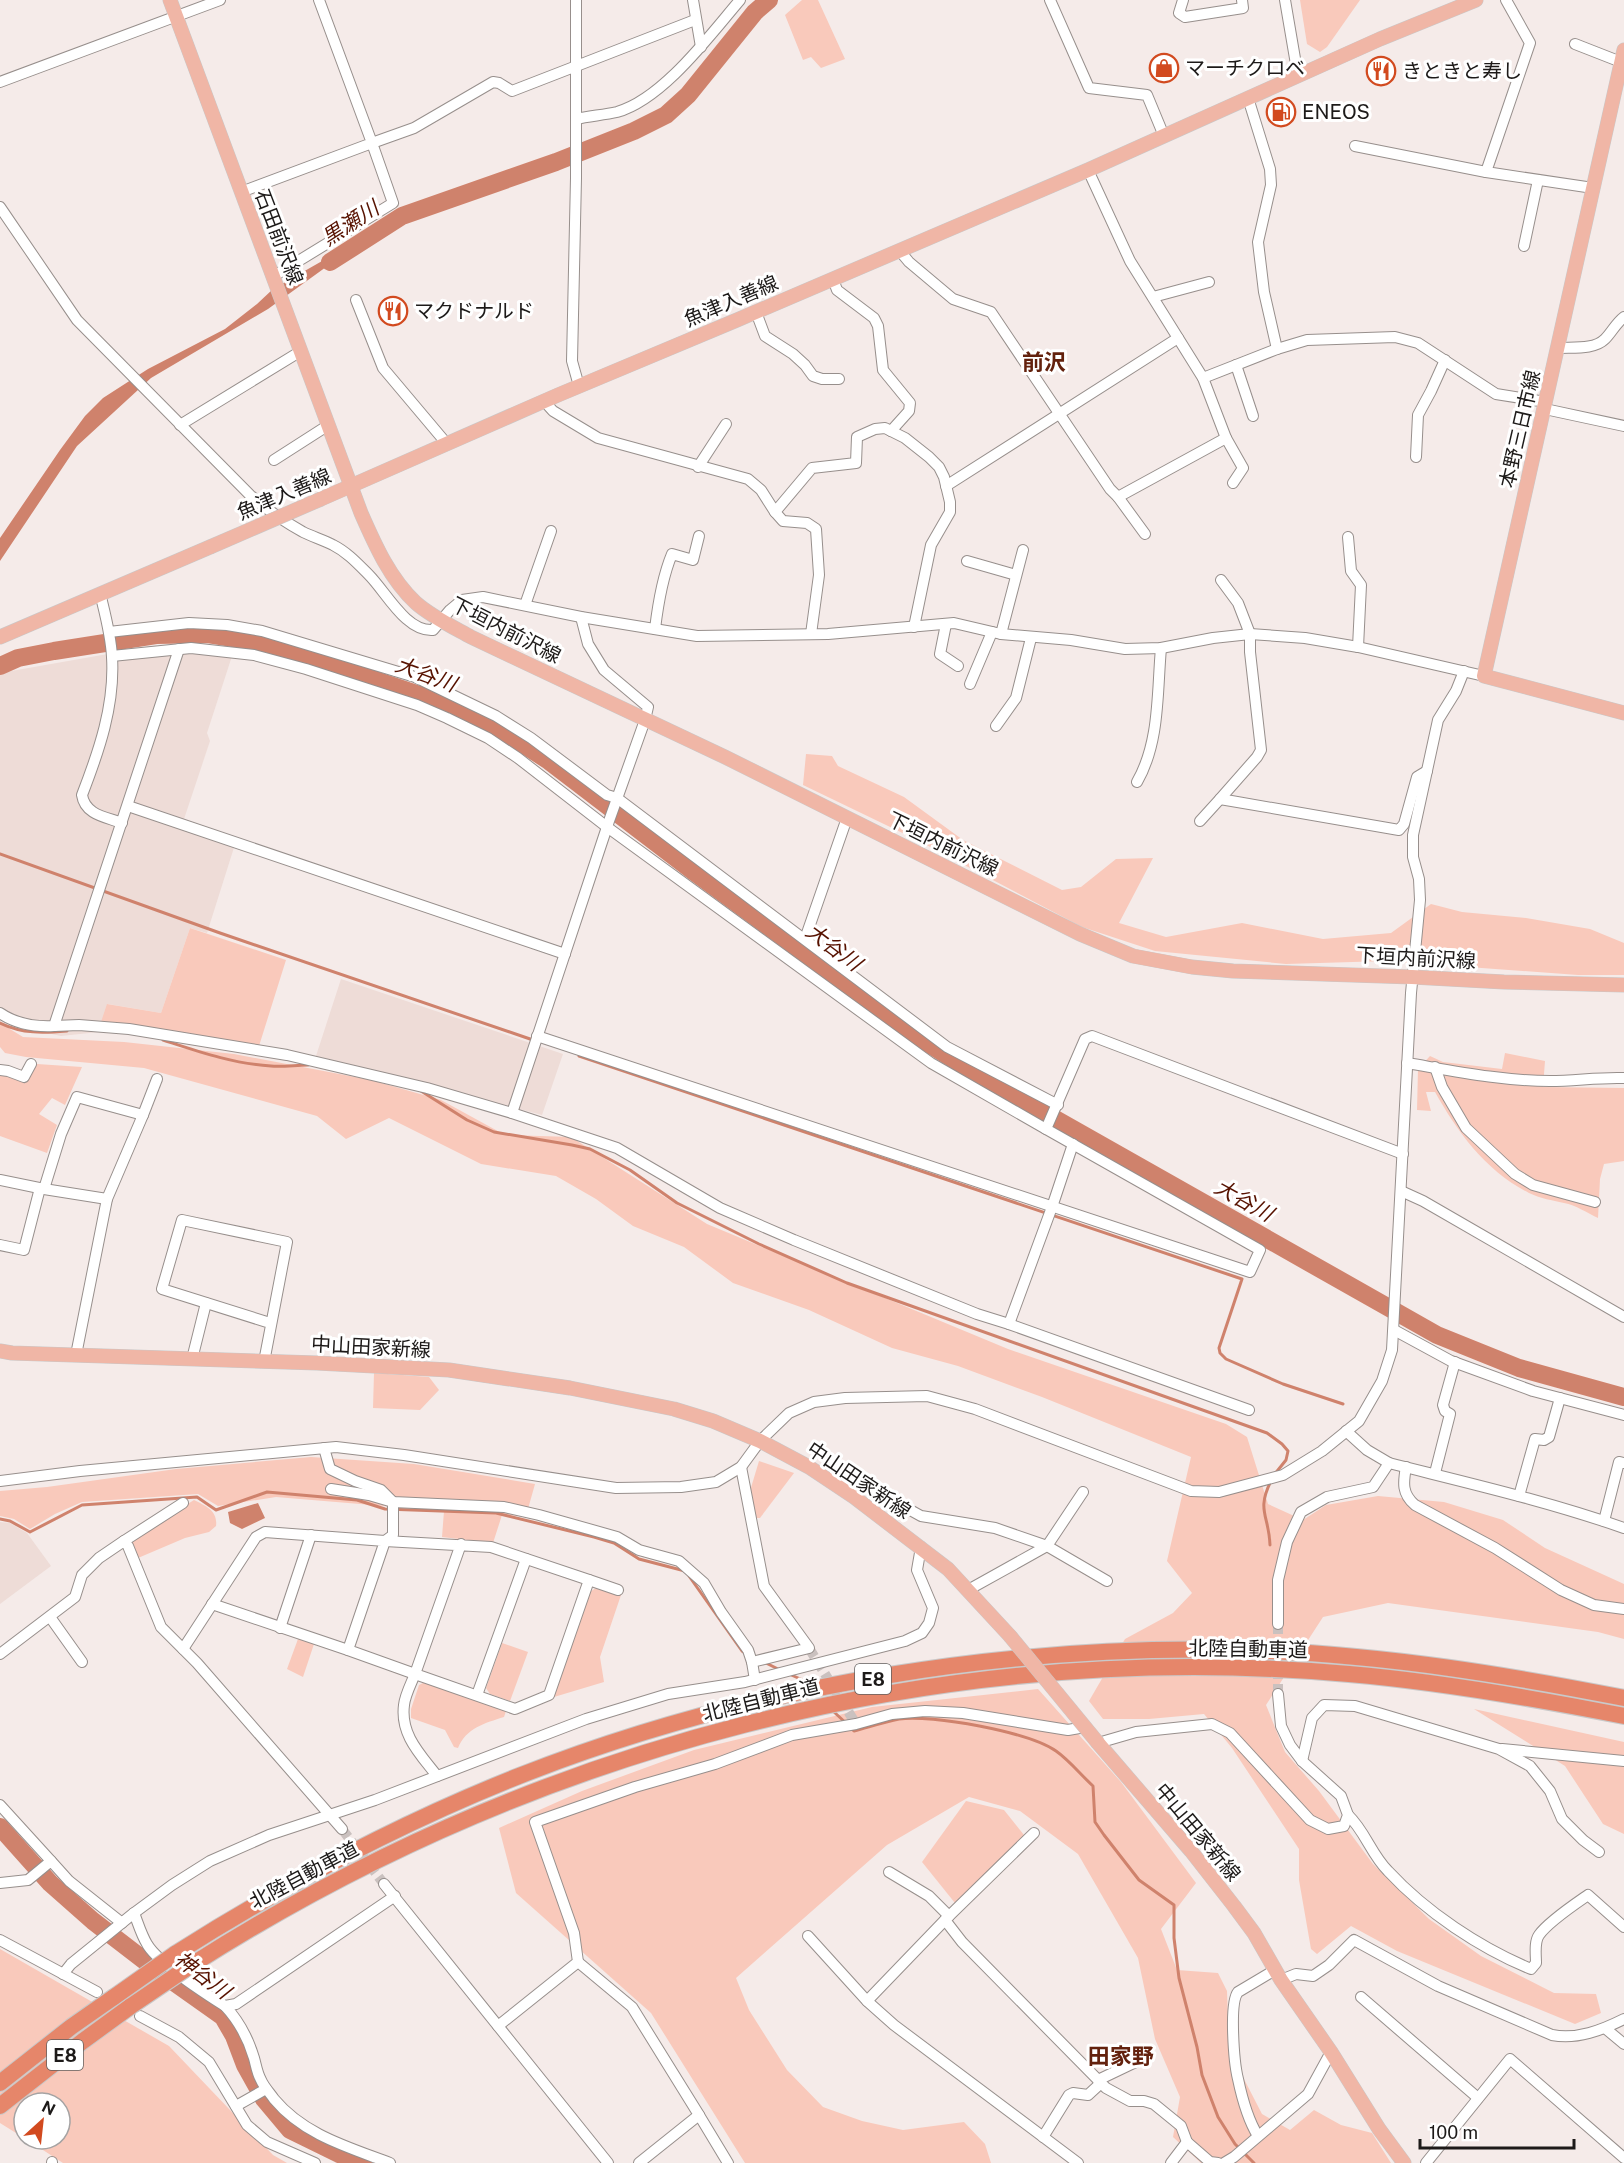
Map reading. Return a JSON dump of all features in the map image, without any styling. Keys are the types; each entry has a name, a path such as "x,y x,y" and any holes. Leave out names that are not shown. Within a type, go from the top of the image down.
{"highway":[{"name":"北陸自動車道","path":"0,2084 71,2027 175,1954 280,1891 367,1845 519,1776 594,1750 752,1704 912,1672 1046,1656 1124,1651 1271,1651 1429,1664 1624,1698"},
{"name":"北陸自動車道","path":"0,2106 83,2041 136,2011 190,1966 245,1931 379,1858 525,1794 600,1766 755,1721 873,1696 1054,1673 1126,1669 1272,1669 1346,1673 1425,1681 1624,1716"}],"main road":[{"name":"石田前沢線","path":"170,0 351,487"},
{"name":"魚津入善線","path":"0,638 100,593 351,487 543,401 1088,170 1380,39 1476,0"},
{"name":"本野三日市線","path":"1484,676 1623,56"},
{"name":"下垣内前沢線","path":"351,487 378,552 393,575 416,603 442,621 1080,934 1133,956 1192,967 1233,971 1624,985"},
{"path":"1484,676 1624,713"},
{"name":"中山田家新線","path":"0,1351 449,1370 558,1387 674,1409 713,1421 760,1441 809,1467 948,1569 1010,1636 1191,1851 1234,1906 1379,2129 1404,2163"}],"street":[{"path":"0,82 220,0"},
{"path":"274,276 393,203 319,0"},
{"path":"576,0 576,178 572,361 579,386"},
{"path":"693,0 701,47"},
{"path":"576,119 618,112 641,101 674,75 740,0"},
{"path":"1050,0 1089,88 1148,95 1164,136"},
{"path":"1183,0 1179,13 1185,17 1244,8 1242,0"},
{"path":"1285,0 1298,76"},
{"path":"1486,172 1530,43 1506,0"},
{"path":"241,192 414,128 493,82 512,91 576,64 695,20"},
{"path":"1575,44 1623,56"},
{"path":"1248,98 1270,168 1270,185 1258,242 1264,292 1277,349"},
{"path":"1355,146 1486,172 1593,188"},
{"path":"1088,170 1130,261 1203,378 1226,438 1243,468 1233,483"},
{"path":"1524,246 1538,180"},
{"path":"0,207 77,320 180,425 261,505 303,532 333,545 348,555 371,577 412,624 425,630 434,630 462,600 483,597 580,617 697,636 811,634 954,623 997,633 1071,640 1125,649 1161,648 1250,634 1305,638 1358,647 1484,676"},
{"path":"899,250 909,262 952,299 991,312 1110,489 1145,534"},
{"path":"833,279 837,290 874,318 878,326 883,370 910,403 909,411 891,431"},
{"path":"1153,297 1209,282"},
{"path":"356,300 384,368 447,444"},
{"path":"756,312 765,336 794,354 813,376 822,379 839,379"},
{"path":"1558,348 1596,345 1605,339 1617,322 1624,317"},
{"path":"1203,378 1277,349 1307,340 1395,337 1418,343 1496,394 1624,426"},
{"path":"946,486 1178,338"},
{"path":"180,425 300,351"},
{"path":"1416,457 1418,415 1445,360"},
{"path":"1236,365 1253,416"},
{"path":"543,401 553,411 598,438 748,479 761,490 783,521 807,523 816,529 819,575 811,634"},
{"path":"698,467 726,424"},
{"path":"274,460 327,426"},
{"path":"776,512 812,468 856,463 857,437 875,429 885,428 905,438 929,457 939,467 950,502 950,512 931,545 914,627"},
{"path":"1118,497 1226,438"},
{"path":"525,605 551,531"},
{"path":"655,629 658,602 672,555 693,560 699,536"},
{"path":"1348,537 1352,571 1361,585 1358,647"},
{"path":"970,684 997,633 1023,550"},
{"path":"967,561 1016,575"},
{"path":"1200,821 1261,750 1250,634 1238,603 1221,580"},
{"path":"100,593 112,656 106,723 82,795 83,802 89,811 122,823"},
{"path":"512,1113 648,707 604,670 588,644 580,617"},
{"path":"109,632 189,622 262,631 415,677 496,717 531,738 805,939 947,1047 1058,1105"},
{"path":"946,624 939,654 958,666"},
{"path":"996,726 1016,698 1031,638"},
{"path":"1137,782 1143,772 1152,743 1161,648"},
{"path":"112,656 179,649 208,649 254,655 306,669 417,705 488,738 931,1063 1260,1250 1250,1272 537,1036"},
{"path":"54,1026 179,649"},
{"path":"0,1481 80,1471 336,1447 404,1455 616,1488 681,1487 716,1482 741,1467 760,1441 789,1413 814,1402 845,1398 927,1396 986,1413 1191,1491 1219,1492 1283,1475 1322,1451 1359,1421 1382,1381 1392,1350 1412,976 1420,900 1419,879 1413,857 1413,835 1438,720 1456,691 1464,671"},
{"path":"1220,800 1399,831 1404,824 1417,777 1427,771"},
{"path":"128,806 565,954"},
{"path":"805,939 846,818"},
{"path":"0,1013 7,1018 35,1027 79,1025 129,1029 287,1055 428,1088 512,1113 617,1148 720,1208 976,1314 1249,1410"},
{"path":"1046,1129 1085,1039 1092,1036 1403,1154"},
{"path":"1407,1063 1470,1073 1549,1081 1600,1077 1624,1078"},
{"path":"0,1070 24,1077 31,1064"},
{"path":"1435,1067 1442,1087 1466,1128 1515,1174 1533,1185 1595,1202"},
{"path":"76,1355 107,1200 157,1079"},
{"path":"0,1245 24,1250 42,1188 77,1097 143,1115"},
{"path":"1009,1324 1073,1144"},
{"path":"0,1180 107,1200"},
{"path":"1401,1191 1423,1201 1624,1317"},
{"path":"264,1362 287,1242 182,1220 162,1289 270,1323"},
{"path":"192,1359 206,1303"},
{"path":"1394,1330 1455,1362 1533,1391 1624,1415"},
{"path":"1435,1473 1450,1414 1445,1411 1443,1405 1455,1362"},
{"path":"1519,1496 1535,1439 1544,1440 1549,1437 1560,1398"},
{"path":"1346,1431 1367,1450 1389,1463 1519,1496 1624,1528"},
{"path":"324,1448 330,1469 381,1490 393,1502 393,1535 385,1541 348,1650"},
{"path":"1604,1521 1619,1462 1624,1463"},
{"path":"1278,1623 1278,1580 1287,1542 1301,1512 1328,1497 1373,1487 1389,1463"},
{"path":"741,1467 764,1586 809,1648 753,1662"},
{"path":"1406,1467 1403,1485 1407,1498 1415,1505 1495,1548 1562,1590 1594,1605 1624,1609"},
{"path":"830,1481 838,1470 921,1516 995,1528 1047,1546 1107,1581"},
{"path":"331,1489 369,1495 393,1502 504,1507 617,1537 639,1550 679,1561 704,1583 748,1650 753,1662 755,1680"},
{"path":"968,1590 1047,1546 1083,1492"},
{"path":"0,1654 75,1597 82,1575 99,1558 183,1503"},
{"path":"183,1649 256,1537 265,1532 491,1547 618,1590"},
{"path":"280,1628 311,1535"},
{"path":"124,1541 161,1628 183,1649 342,1829"},
{"path":"437,1776 408,1737 404,1722 404,1704 461,1545"},
{"path":"63,1974 71,1964 134,1913 210,1861 269,1835 332,1815 607,1712 668,1694 755,1680 905,1641 922,1633 929,1623 933,1608 917,1570 921,1547"},
{"path":"477,1695 526,1559"},
{"path":"212,1604 515,1709 549,1695 589,1580"},
{"path":"50,1617 82,1662"},
{"path":"1278,1694 1281,1726 1290,1745 1302,1761 1341,1796 1348,1815 1359,1825 1371,1851 1388,1872 1432,1910 1500,1956 1531,1969 1536,1963 1535,1950 1538,1936 1570,1907 1588,1895 1624,1928"},
{"path":"1302,1761 1312,1718 1324,1705 1355,1706 1499,1749 1624,1761"},
{"path":"728,2163 632,2007 578,1962 574,1933 535,1822 635,1787 715,1764 792,1735 856,1724 892,1714 925,1711 963,1713 1068,1730 1085,1727"},
{"path":"1098,1743 1136,1732 1212,1724 1230,1733 1310,1820 1328,1829 1344,1826 1348,1815"},
{"path":"1499,1749 1530,1766 1550,1791 1562,1819 1599,1852"},
{"path":"0,1805 69,1881 120,1924"},
{"path":"867,2001 947,1918 1035,1833"},
{"path":"0,1883 28,1880 50,1862"},
{"path":"889,1872 929,1896 947,1918 962,1942 1106,2088 1130,2101 1154,2104 1180,2126 1187,2142 1210,2162 1218,2163"},
{"path":"384,1884 608,2163"},
{"path":"225,2006 236,2004 395,1896"},
{"path":"134,1913 147,1944 156,1955 205,1994 225,2006 236,2018 244,2031 266,2089 293,2118 309,2130 390,2163"},
{"path":"808,1936 867,2001 894,2025 1078,2163"},
{"path":"0,1940 98,1992"},
{"path":"1258,2136 1237,2078 1232,2008 1234,1997 1238,1992 1278,1975 1313,1976 1329,1965 1354,1940 1438,1986 1552,2036 1566,2038 1606,2029 1624,2019"},
{"path":"498,2026 578,1962"},
{"path":"1361,1997 1478,2098"},
{"path":"136,2011 179,2037 209,2062 247,2125 267,2142 315,2163"},
{"path":"1606,2029 1624,2044"},
{"path":"1224,2163 1308,2094 1331,2052"},
{"path":"1043,2137 1069,2095 1073,2093 1088,2095 1099,2081 1144,2058"},
{"path":"1426,2163 1510,2059 1624,2158"},
{"path":"236,2106 266,2089"},
{"path":"639,2163 699,2115"},
{"path":"1171,2163 1187,2142"}],"shaded area":[{"path":"802,0 818,0 845,59 821,68 811,57 803,60 785,15"},
{"path":"1300,0 1360,0 1327,47 1320,52 1307,44"},
{"path":"380,228 268,309 151,378 77,446 0,561 0,538 85,416 103,398 148,369 225,329 273,289"},
{"path":"193,651 232,656 207,733 210,741 184,819 237,838 207,933 190,928 161,1013 108,1004 99,1032 61,1036 23,1028 0,1016 0,673 119,652"},
{"path":"806,754 832,756 838,766 904,797 963,840 1062,890 1081,887 1116,859 1153,858 1119,923 1166,937 1242,923 1323,939 1391,933 1431,904 1462,912 1526,918 1590,929 1624,943 1624,975 1578,975 1386,961 1286,964 1155,951 1082,927 915,839 803,785"},
{"path":"190,928 286,960 259,1046 188,1033 101,1022 107,1004 161,1013"},
{"path":"341,979 563,1054 542,1115 316,1056"},
{"path":"0,1023 23,1037 124,1042 234,1054 371,1080 441,1100 505,1135 571,1137 707,1224 1008,1349 1226,1424 1247,1437 1268,1504 1303,1520 1326,1505 1378,1496 1444,1502 1503,1520 1545,1548 1624,1584 1624,1639 1598,1632 1388,1603 1323,1617 1266,1705 1285,1752 1319,1791 1373,1864 1429,1919 1481,1956 1554,1993 1596,1994 1601,2013 1575,2024 1397,1951 1351,1926 1317,1954 1311,1949 1299,1880 1299,1849 1232,1748 1204,1714 1149,1719 1103,1719 1089,1701 1125,1639 1173,1613 1192,1593 1167,1561 1191,1457 958,1366 892,1348 809,1310 733,1283 684,1247 633,1226 596,1199 556,1176 481,1164 389,1118 346,1139 317,1116 144,1068 5,1053 0,1047"},
{"path":"1505,1053 1545,1061 1543,1087 1624,1088 1624,1161 1604,1164 1600,1179 1598,1218 1573,1205 1529,1193 1499,1174 1475,1150 1453,1122 1435,1092 1426,1092 1431,1111 1417,1110 1418,1069 1430,1056 1443,1062 1502,1069"},
{"path":"37,1064 82,1067 65,1105 52,1098 39,1114 57,1125 47,1153 0,1136 0,1074 27,1082"},
{"path":"374,1373 429,1377 439,1390 420,1410 373,1408"},
{"path":"311,1457 414,1464 535,1484 526,1516 502,1515 493,1543 442,1537 444,1511 276,1497 218,1506 198,1494 82,1502 30,1529 14,1519 0,1516 0,1491 47,1487 176,1469"},
{"path":"759,1461 794,1473 760,1518 754,1518 750,1491"},
{"path":"194,1500 213,1513 216,1526 209,1532 185,1538 138,1558 131,1540"},
{"path":"258,1503 265,1518 242,1529 230,1523 228,1512"},
{"path":"0,1522 10,1523 27,1533 51,1566 0,1604"},
{"path":"597,1587 621,1595 600,1657 604,1682 554,1697 590,1592"},
{"path":"298,1639 314,1644 303,1677 287,1669"},
{"path":"502,1643 528,1652 510,1701 490,1694 486,1688"},
{"path":"425,1682 506,1711 504,1717 477,1727 461,1741 458,1748 454,1747 445,1730 411,1718 411,1709 419,1685"},
{"path":"1038,1689 1121,1782 1196,1883 1161,1929 1177,1970 1218,1973 1227,1991 1229,2050 1262,2114 1290,2130 1314,2110 1341,2125 1372,2133 1391,2163 1201,2163 1173,2137 1180,2097 1155,2039 1138,1958 1078,1854 1020,1811 969,1797 887,1845 736,1978 749,2010 787,2070 823,2107 862,2121 903,2130 964,2122 985,2144 991,2163 745,2163 651,2013 516,1893 499,1828 582,1791 694,1750 872,1707"},
{"path":"1474,1709 1624,1742 1624,1834 1603,1824 1565,1766"},
{"path":"966,1801 1004,1810 1024,1835 1022,1840 955,1903 922,1862"},
{"path":"0,1949 169,2046 273,2155 287,2163 63,2163 44,2151 72,2151 72,2091 12,2091 12,2130 0,2123"}],"waterway":[{"name":"黒瀬川","path":"330,262 402,216 556,162 634,131 666,115 688,95 755,12 769,0"},
{"name":"大谷川","path":"0,666 18,658 156,635 208,634 269,644 446,704 503,731 549,761 693,871 918,1037 981,1077 1437,1335 1519,1368 1624,1397"},
{"path":"0,854 220,933 533,1040"},
{"path":"0,1023 33,1032 67,1031"},
{"path":"163,1040 243,1063 276,1066 308,1065"},
{"path":"579,1056 1242,1279 1219,1348 1220,1353 1226,1359 1283,1384 1343,1404"},
{"path":"421,1091 467,1120 494,1132 590,1149 630,1170 677,1203 759,1244 847,1283 1267,1433 1288,1451 1286,1460 1274,1475"},
{"path":"1270,1545 1264,1513 1264,1499 1271,1481"},
{"path":"0,1519 10,1521 30,1532 82,1505 197,1497 216,1510 267,1492 357,1500 385,1509 496,1513 614,1543 639,1559 685,1571"},
{"path":"689,1576 745,1653"},
{"path":"764,1662 780,1670"},
{"path":"789,1674 805,1681 808,1686"},
{"path":"834,1712 847,1724"},
{"path":"851,1728 854,1731 899,1719 914,1718 956,1722 1003,1731 1025,1737 1056,1751 1093,1786 1095,1822 1139,1880 1174,1905 1174,1938 1179,1978 1202,2075 1218,2117 1235,2144 1254,2163"},
{"name":"神谷川","path":"0,1827 50,1883 93,1921 223,2017 264,2099 290,2130 363,2163"}],"tunnel":[{"path":"1278,1624 1278,1694"},
{"path":"809,1648 856,1724"},
{"path":"342,1829 384,1884"}],"place":[{"name":"マーチクロベ","path":"1164,68"},
{"name":"きときと寿し","path":"1381,71"},
{"name":"ENEOS","path":"1281,112"},
{"name":"マクドナルド","path":"393,311"}],"district":[{"name":"前沢","path":"1044,362"},
{"name":"田家野","path":"1121,2056"}]}
